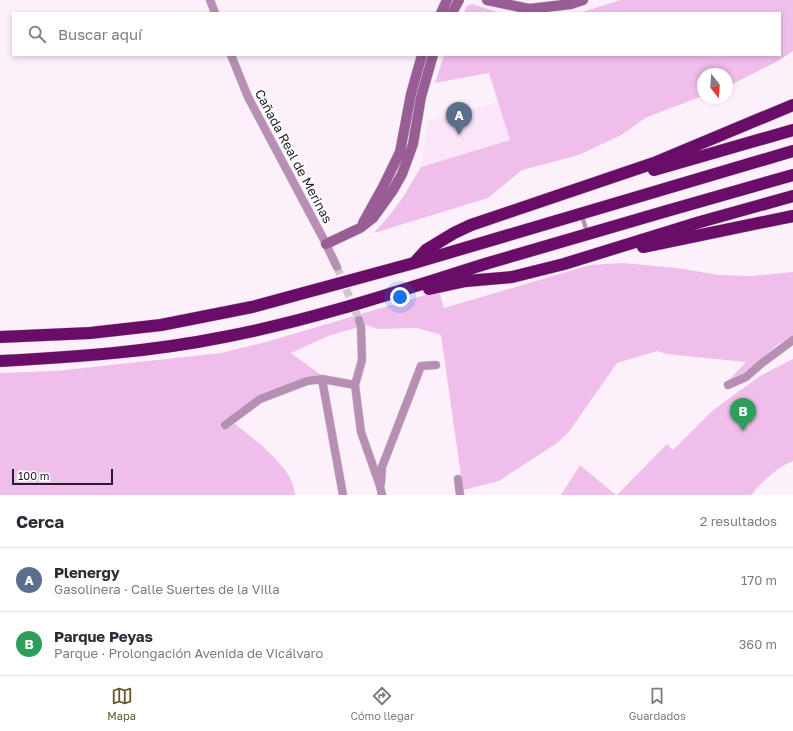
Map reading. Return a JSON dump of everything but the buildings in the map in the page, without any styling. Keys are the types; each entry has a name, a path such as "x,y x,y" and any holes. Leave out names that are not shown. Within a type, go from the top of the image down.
{"highway":[{"path":"414,263 426,250 454,233 471,225 654,163 793,105"},
{"path":"529,206 793,130"},
{"path":"0,337 90,333 161,325 252,307 414,263 793,151"},
{"path":"0,361 92,356 166,347 224,338 280,325 398,292 588,234 793,175"},
{"path":"564,264 700,222 793,196"},
{"path":"398,292 433,289 466,282 512,277 564,264 793,216"}],"main road":[{"path":"441,12 447,0"},
{"path":"453,12 459,0"},
{"path":"487,0 528,8 571,4 583,0"},
{"path":"360,228 383,187 400,152 411,94 422,56"},
{"path":"326,244 360,228 372,218 392,193 413,144 421,97 433,56"}],"street":[{"path":"210,0 215,12"},
{"name":"Cañada Real de Merinas","path":"231,56 248,97 337,267"},
{"path":"359,320 361,327 362,360 356,384 361,432 382,495"},
{"path":"728,385 746,378 762,363 793,340"},
{"path":"380,486 382,467 421,366 436,365"},
{"path":"225,425 260,399 307,381 322,379 356,384"},
{"path":"322,379 343,495"},
{"path":"458,479 460,495"}],"lane":[{"path":"582,214 588,234"}],"shaded area":[{"path":"620,0 793,0 793,51 776,62 733,84 733,68 697,68 697,98 647,117 621,135 579,155 522,170 488,198 374,233 393,211 421,167 510,140 489,73 435,83 444,56 781,56 781,12 582,12"},
{"path":"472,4 498,12 464,12 467,6"},
{"path":"498,102 510,140 421,167 428,121"},
{"path":"623,263 677,268 719,275 752,276 793,272 793,336 777,345 741,376 728,381 746,362 666,354 657,351 617,363 568,433 557,443 499,481 463,490 441,335 417,328 378,329 366,325 328,336 291,353 321,375 304,386 256,405 234,423 281,464 293,485 295,495 0,495 0,373 56,371 221,353 266,342 439,291 444,308 590,265"},
{"path":"793,359 793,461 770,475 751,495 617,495 667,444 673,450 712,411 760,376"},
{"path":"580,465 616,495 561,495"}],"tunnel":[{"path":"337,267 359,320"}],"place":[{"name":"Plenergy","path":"459,135"},
{"name":"Parque Peyas","path":"743,431"}]}
